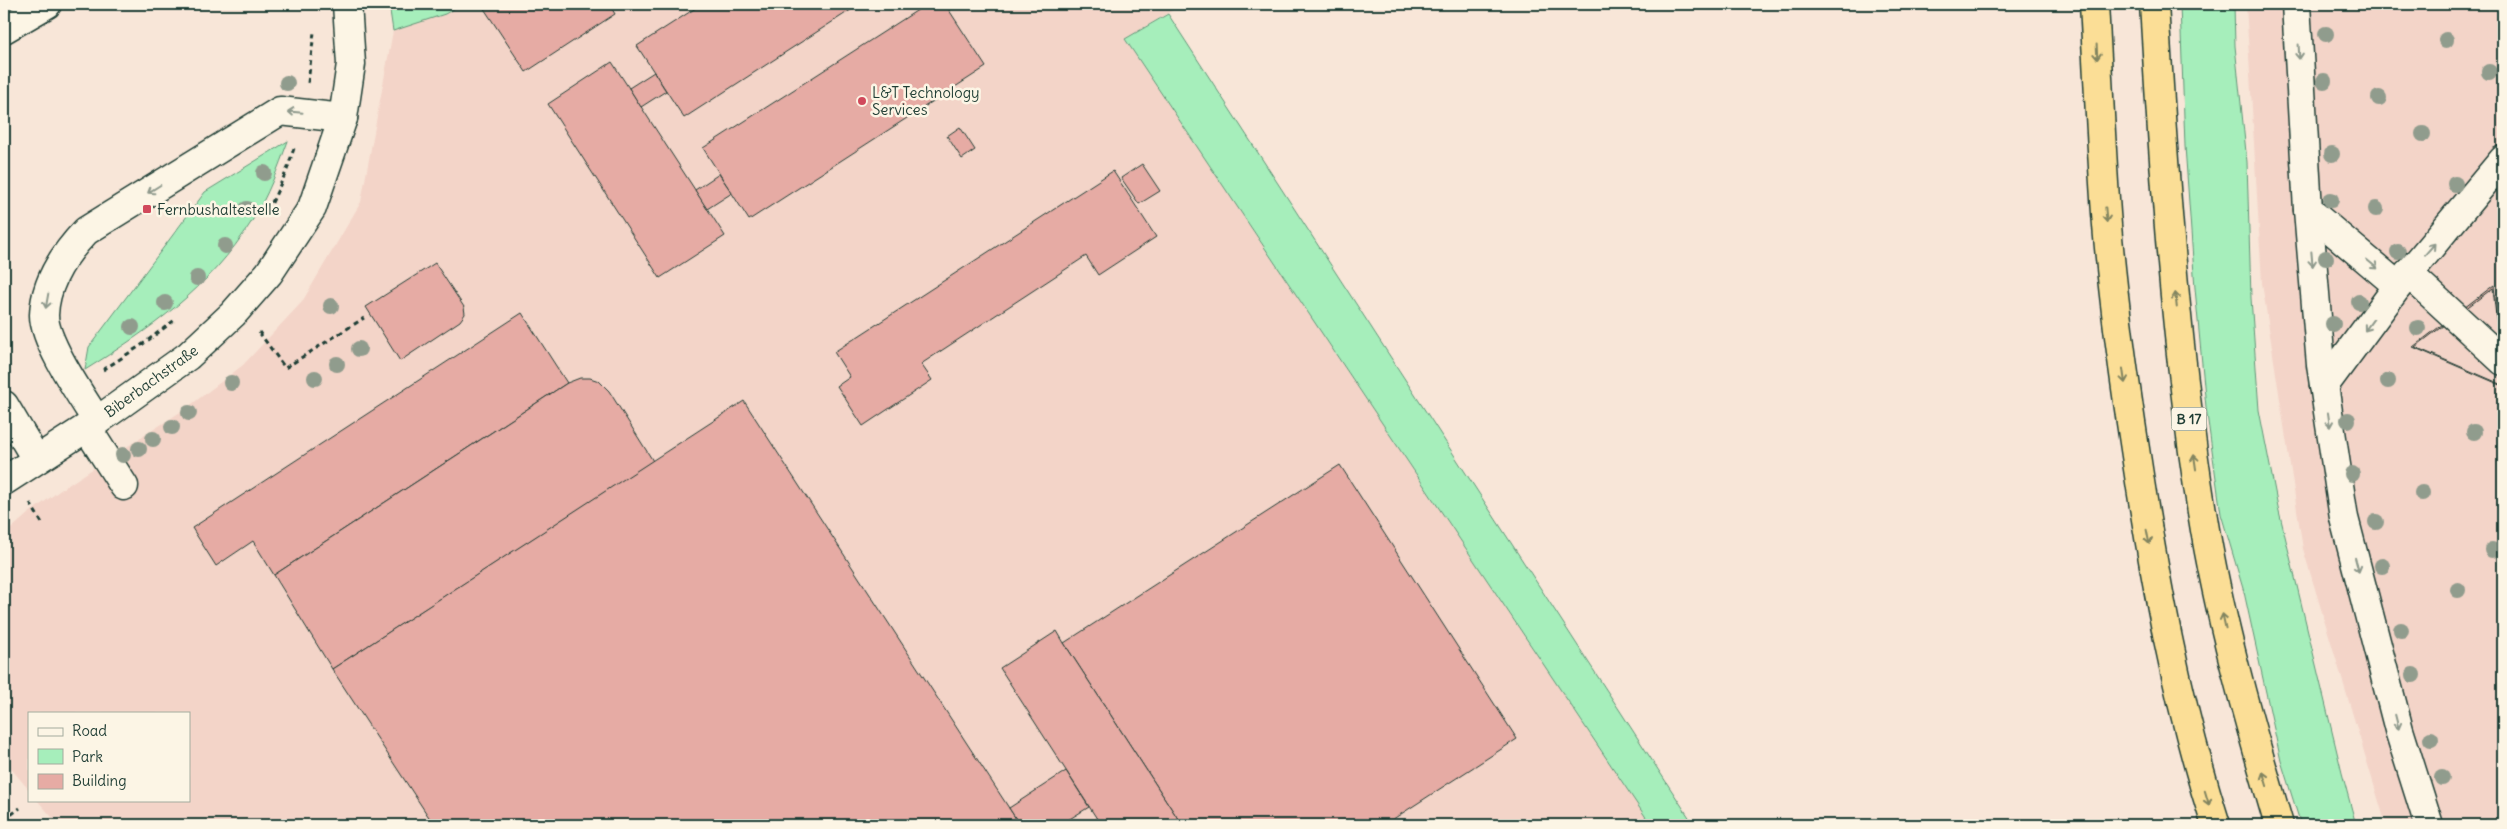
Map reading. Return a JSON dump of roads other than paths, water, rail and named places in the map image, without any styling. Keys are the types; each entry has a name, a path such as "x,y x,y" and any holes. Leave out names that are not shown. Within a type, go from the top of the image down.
{"highway":[{"path":"2094,4 2106,214 2125,384 2146,525 2167,636 2198,771 2216,825"},
{"name":"B 17","path":"2154,4 2166,203 2183,370 2202,513 2225,626 2279,825"}],"street":[{"path":"4,29 47,4"},
{"name":"Biberbachstraße","path":"4,481 92,424 188,356 237,310 269,273 312,208 343,118 351,64 347,4"},
{"path":"2296,4 2308,210 2324,386 2344,518 2399,730 2428,825"},
{"path":"124,486 92,424 76,387 52,344 44,317 47,295 58,267 69,249 86,231 280,111 343,118"},
{"path":"2324,386 2403,280 2503,160"},
{"path":"2308,210 2403,280 2503,361"},
{"path":"4,405 36,459"}],"place":[{"name":"L&T Technology Services","path":"862,101"},
{"name":"Fernbushaltestelle","path":"147,209"}]}
